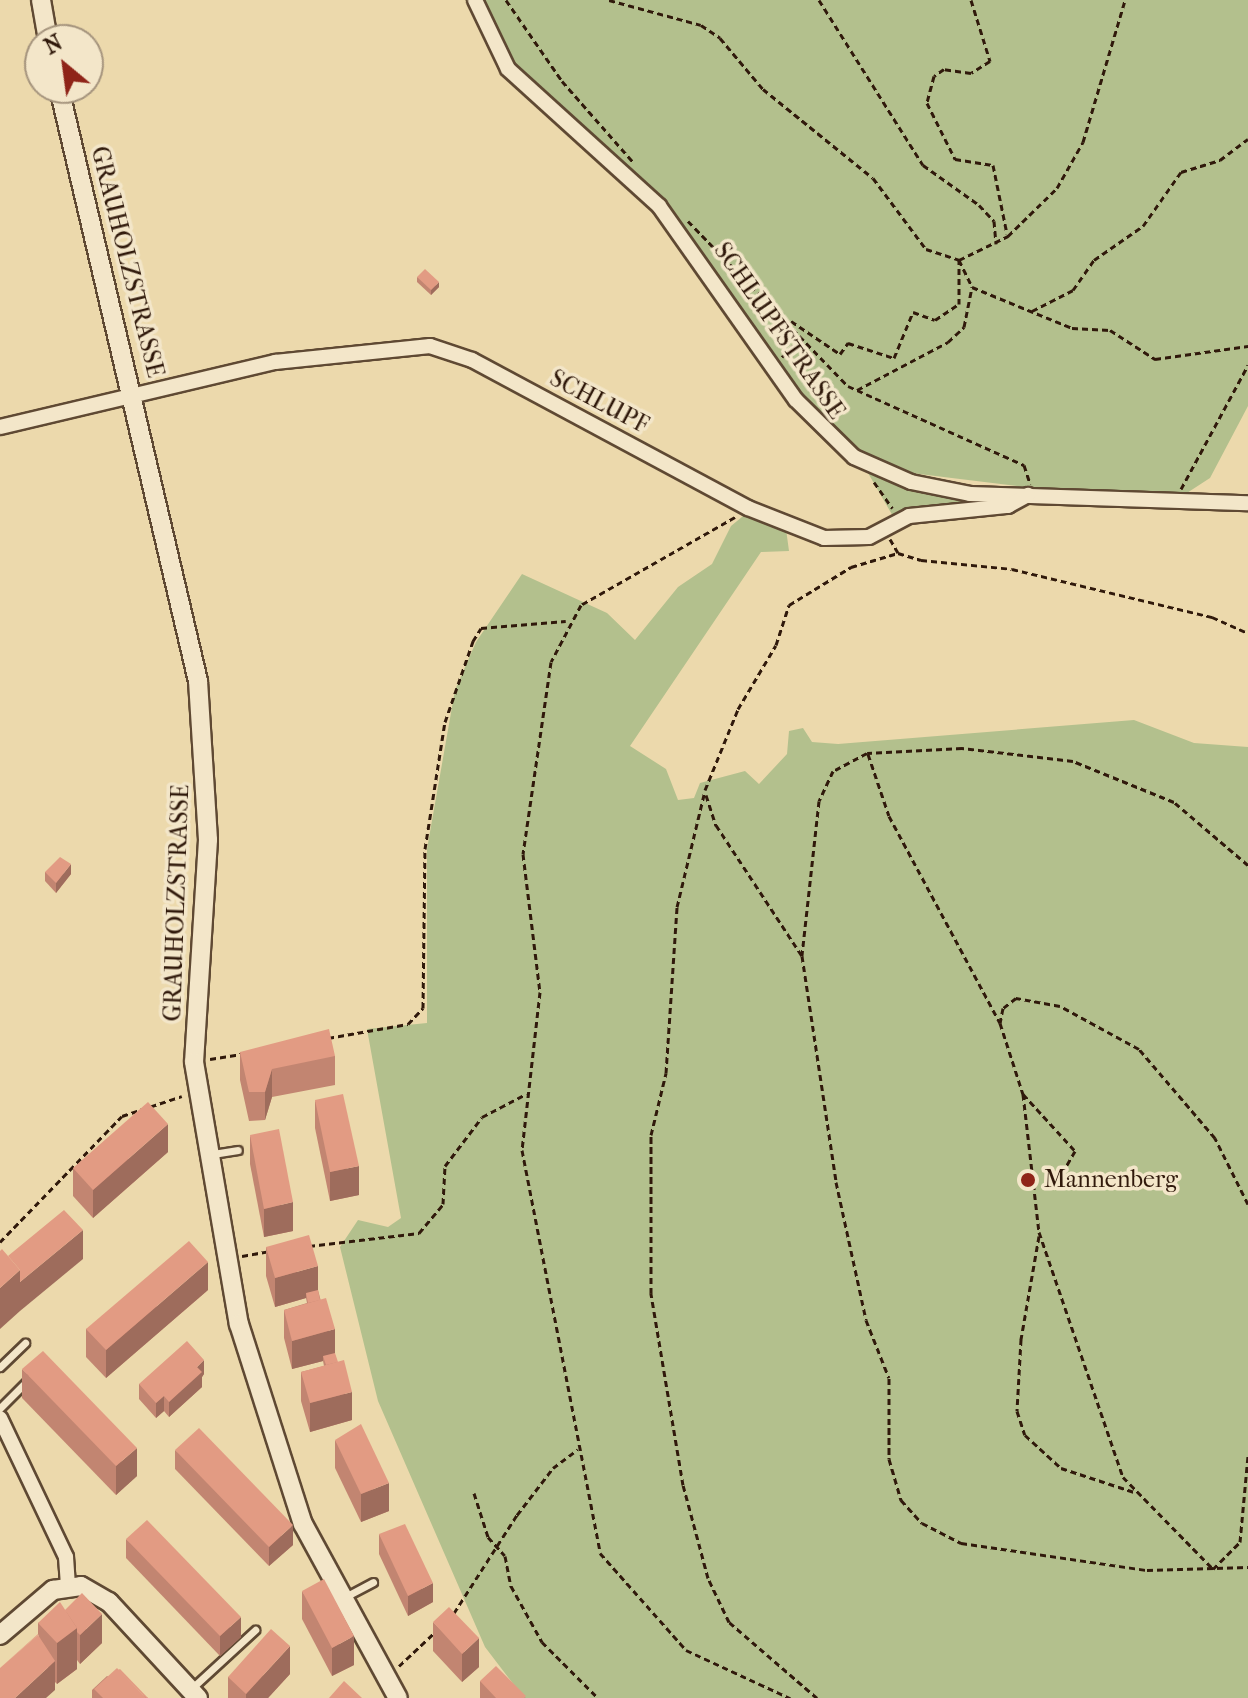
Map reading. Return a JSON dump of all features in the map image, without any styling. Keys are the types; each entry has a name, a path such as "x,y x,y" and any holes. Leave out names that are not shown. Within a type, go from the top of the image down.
{"street":[{"path":"41,0 45,24"},
{"name":"SCHLUPFSTRASSE","path":"475,0 508,69 659,206 826,436 862,461 911,482 1028,495 1248,503"},
{"name":"GRAUHOLZSTRASSE","path":"63,104 135,393 205,740 208,840 194,1062 206,1156 226,1258 271,1439 339,1600 398,1698"},
{"name":"SCHLUPF","path":"0,427 293,358 442,348 748,508 824,538 888,527 920,513 1008,506 1028,495"},
{"path":"0,1418 66,1557 68,1584"},
{"path":"0,1635 43,1596 68,1584 109,1602 194,1694"}],"lane":[{"path":"206,1156 238,1150"},
{"path":"0,1367 25,1343"},
{"path":"0,1408 33,1375"},
{"path":"339,1600 373,1582"},
{"path":"194,1694 255,1630"}],"path":[{"path":"506,0 562,81 642,173"},
{"path":"609,0 701,25 720,38 763,89 873,178 926,249 959,260 1008,236 1057,188 1083,142 1125,0"},
{"path":"819,0 923,165 979,205 994,221 996,244"},
{"path":"971,0 990,61 971,73 944,69 934,76 927,103 955,159 993,165 1008,236"},
{"path":"1032,311 1073,290 1094,260 1143,226 1181,172 1220,160 1248,139"},
{"path":"679,213 857,390 1024,465 1032,476 1028,495"},
{"path":"857,390 948,342 964,327 972,287 959,260"},
{"path":"785,318 840,354 848,343 894,358 913,312 935,320 959,304 959,260"},
{"path":"972,287 1072,328 1110,330 1155,359 1248,346"},
{"path":"776,368 801,337"},
{"path":"1173,502 1220,429 1248,365"},
{"path":"862,461 890,504 888,527 898,553"},
{"path":"748,508 592,598 566,621 544,693 523,854 540,992 526,1094 525,1182 564,1342 578,1449 600,1553 660,1628 717,1668 790,1698"},
{"path":"817,1698 729,1622 715,1600 683,1485 651,1293 651,1135 666,1073 677,907 705,790 789,605 851,567 898,553 1012,569 1212,617 1248,633"},
{"path":"323,1039 408,1024 421,1012 425,849 453,689 481,628 566,621"},
{"path":"1248,865 1174,802 1073,761 962,748 867,753 833,771 819,801 802,956 836,1182 866,1320 889,1378 889,1459 901,1500 922,1523 961,1543 1147,1570 1248,1567"},
{"path":"867,753 889,816 1000,1023 1023,1094 1039,1232 1123,1477 1213,1569"},
{"path":"705,790 716,825 802,956"},
{"path":"1000,1023 1016,998 1035,998 1139,1049 1215,1138 1248,1204"},
{"path":"194,1062 246,1053"},
{"path":"302,1247 419,1233 443,1204 445,1166 482,1117 526,1094"},
{"path":"1023,1094 1075,1151 1064,1170"},
{"path":"0,1242 132,1108 197,1096"},
{"path":"1039,1232 1021,1339 1017,1411 1025,1435 1061,1468 1136,1493"},
{"path":"226,1258 287,1249"},
{"path":"385,1680 463,1602 553,1468 578,1449"},
{"path":"1213,1569 1240,1542 1248,1456"},
{"path":"474,1493 542,1642 598,1698"}],"green space":[{"path":"480,0 1248,0 1248,406 1210,478 1173,502 1028,495 1017,486 911,473 852,449 802,398 674,215 512,66"},
{"path":"864,466 1009,499 894,518"},
{"path":"748,512 786,529 789,551 761,552 630,746 666,769 678,800 694,798 700,783 745,771 759,784 787,754 789,731 803,728 812,742 838,744 1134,720 1194,743 1248,747 1248,1698 524,1698 485,1647 378,1401 340,1247 358,1220 388,1227 401,1218 367,1029 427,1023 427,849 455,690 476,642 522,574 607,613 635,640 678,587 712,564 731,526"}],"building":[{"path":"425,269 439,282 431,290 417,277"},
{"path":"60,857 71,864 56,883 45,872"},
{"path":"329,1029 335,1056 272,1069 265,1092 249,1092 240,1052"},
{"path":"343,1094 359,1166 330,1172 315,1100"},
{"path":"148,1102 168,1124 93,1190 73,1168"},
{"path":"279,1129 293,1202 264,1209 250,1135"},
{"path":"64,1210 83,1230 20,1282 20,1270 8,1256"},
{"path":"309,1235 318,1266 275,1278 266,1247"},
{"path":"189,1241 208,1262 106,1350 86,1329"},
{"path":"2,1249 20,1270 0,1288 0,1251"},
{"path":"318,1290 320,1300 308,1303 306,1293"},
{"path":"326,1298 335,1329 292,1341 284,1310"},
{"path":"187,1341 204,1360 197,1367 202,1372 169,1402 164,1396 156,1403 139,1384"},
{"path":"43,1351 137,1448 116,1466 22,1369"},
{"path":"335,1353 338,1362 326,1365 323,1356"},
{"path":"344,1360 352,1392 310,1403 301,1372"},
{"path":"361,1424 389,1483 361,1494 335,1440"},
{"path":"199,1428 293,1525 269,1547 175,1450"},
{"path":"147,1520 241,1617 220,1636 126,1539"},
{"path":"405,1524 433,1583 408,1596 379,1534"},
{"path":"324,1579 354,1636 332,1648 302,1591"},
{"path":"82,1593 102,1614 80,1635 65,1610"},
{"path":"60,1602 77,1628 57,1643 38,1623"},
{"path":"449,1607 479,1638 462,1654 433,1622"},
{"path":"271,1629 290,1646 246,1694 228,1677"},
{"path":"38,1635 55,1661 15,1698 0,1698 0,1668"},
{"path":"496,1666 526,1696 524,1698 496,1698 480,1681"},
{"path":"117,1668 146,1698 103,1698 94,1689"},
{"path":"120,1669 148,1698 118,1670"},
{"path":"344,1681 362,1698 329,1698"}],"place":[{"name":"Mannenberg","path":"1028,1180"}]}
